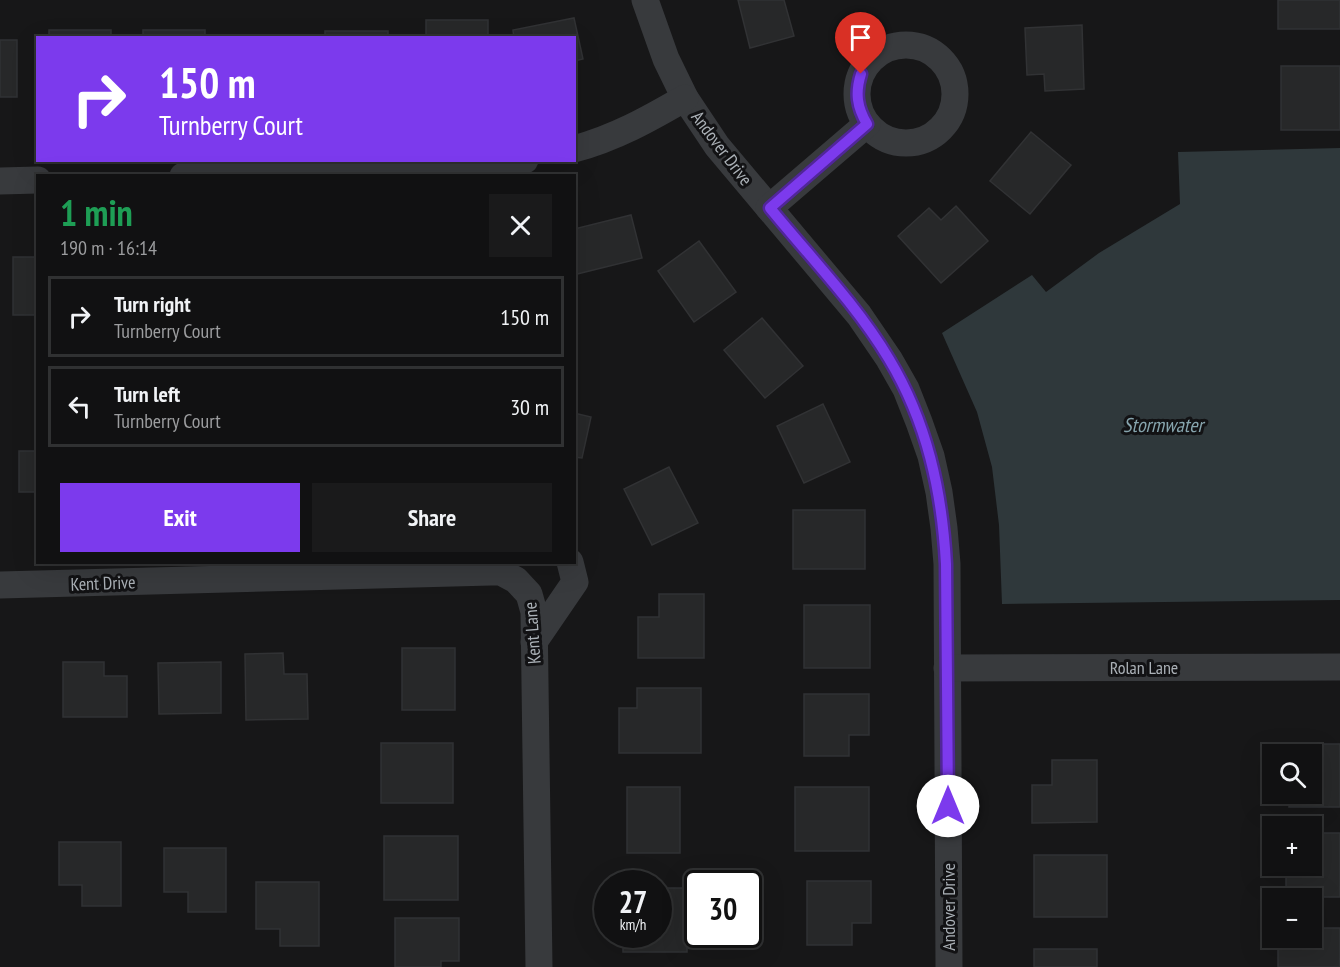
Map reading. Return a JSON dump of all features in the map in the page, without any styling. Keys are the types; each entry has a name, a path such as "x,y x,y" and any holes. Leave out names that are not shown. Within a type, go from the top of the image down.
{"street":[{"name":"Andover Drive","path":"645,0 666,59 685,98 717,146 859,315 889,358 920,422 931,456 939,492 946,564 949,967"},
{"path":"576,148 635,126 685,98"},
{"path":"770,208 867,124"},
{"path":"249,174 481,167 512,162"},
{"path":"0,181 36,180"},
{"path":"534,642 575,582 570,564"},
{"name":"Kent Lane","path":"207,580 478,567 501,572 516,580 529,594 534,612 539,967"},
{"name":"Kent Drive","path":"0,585 207,580"},
{"name":"Rolan Lane","path":"947,668 1340,667"}],"water":[{"name":"Stormwater","path":"1340,148 1340,600 1002,604 999,525 992,467 977,412 942,333 1032,275 1046,292 1099,253 1180,204 1178,152"}],"building":[{"path":"738,0 784,0 794,36 750,48"},
{"path":"1278,0 1340,0 1340,29 1278,29"},
{"path":"574,18 583,59 576,61 576,36 514,36 513,30"},
{"path":"426,20 488,20 488,36 426,36"},
{"path":"1082,25 1084,89 1045,91 1044,74 1027,75 1025,28"},
{"path":"49,30 111,30 111,36 49,36"},
{"path":"143,30 205,30 205,36 143,36"},
{"path":"325,31 388,31 388,36 325,36"},
{"path":"0,40 17,40 17,97 0,97"},
{"path":"1281,66 1340,66 1340,130 1281,130"},
{"path":"1031,132 1071,165 1030,214 990,181"},
{"path":"956,206 988,241 941,283 898,236 929,208 941,220"},
{"path":"631,215 642,258 577,274 576,229"},
{"path":"699,241 736,292 694,322 658,271"},
{"path":"13,257 36,257 36,315 13,315"},
{"path":"762,318 803,366 765,398 724,350"},
{"path":"823,404 850,462 804,483 777,426"},
{"path":"576,413 591,417 582,458 576,457"},
{"path":"19,451 36,451 36,492 19,492"},
{"path":"669,467 698,523 652,545 624,489"},
{"path":"793,510 865,510 865,569 793,569"},
{"path":"659,594 704,594 704,658 638,658 638,617 659,617"},
{"path":"804,605 870,605 870,668 804,668"},
{"path":"402,648 455,648 455,710 402,710"},
{"path":"283,653 284,674 307,674 308,719 246,720 245,654"},
{"path":"63,662 104,662 104,676 127,676 127,717 63,717"},
{"path":"221,662 221,713 159,714 158,663"},
{"path":"637,688 701,688 701,753 619,753 619,708 637,708"},
{"path":"804,694 869,694 869,735 849,735 849,756 804,756"},
{"path":"381,743 453,743 453,803 381,803"},
{"path":"1322,744 1340,744 1340,807 1289,807 1289,804 1322,804"},
{"path":"1052,760 1097,760 1097,822 1032,823 1032,785 1052,785"},
{"path":"627,787 680,787 680,853 627,853"},
{"path":"795,787 869,787 869,851 795,851"},
{"path":"1322,833 1340,833 1340,897 1322,897 1322,888 1286,888 1286,876 1322,876"},
{"path":"384,836 458,836 458,900 384,900"},
{"path":"59,842 121,842 121,906 82,906 82,885 59,885"},
{"path":"164,848 226,848 226,912 188,912 188,892 164,892"},
{"path":"1034,855 1107,855 1107,917 1034,917"},
{"path":"807,881 871,881 871,923 852,923 852,945 807,945"},
{"path":"256,882 319,882 319,946 280,946 280,929 256,929"},
{"path":"672,888 684,888 684,948 687,948 687,952 623,952 623,948 672,948"},
{"path":"395,918 459,918 459,961 441,961 441,967 395,967"},
{"path":"1322,928 1340,928 1340,967 1278,967 1278,948 1322,948"},
{"path":"1034,949 1097,949 1097,967 1034,967"}],"route":[{"path":"861,74 857,87 857,100 860,113 867,124 770,208 859,315 889,358 920,422 931,456 944,528 946,564 948,806"}]}
